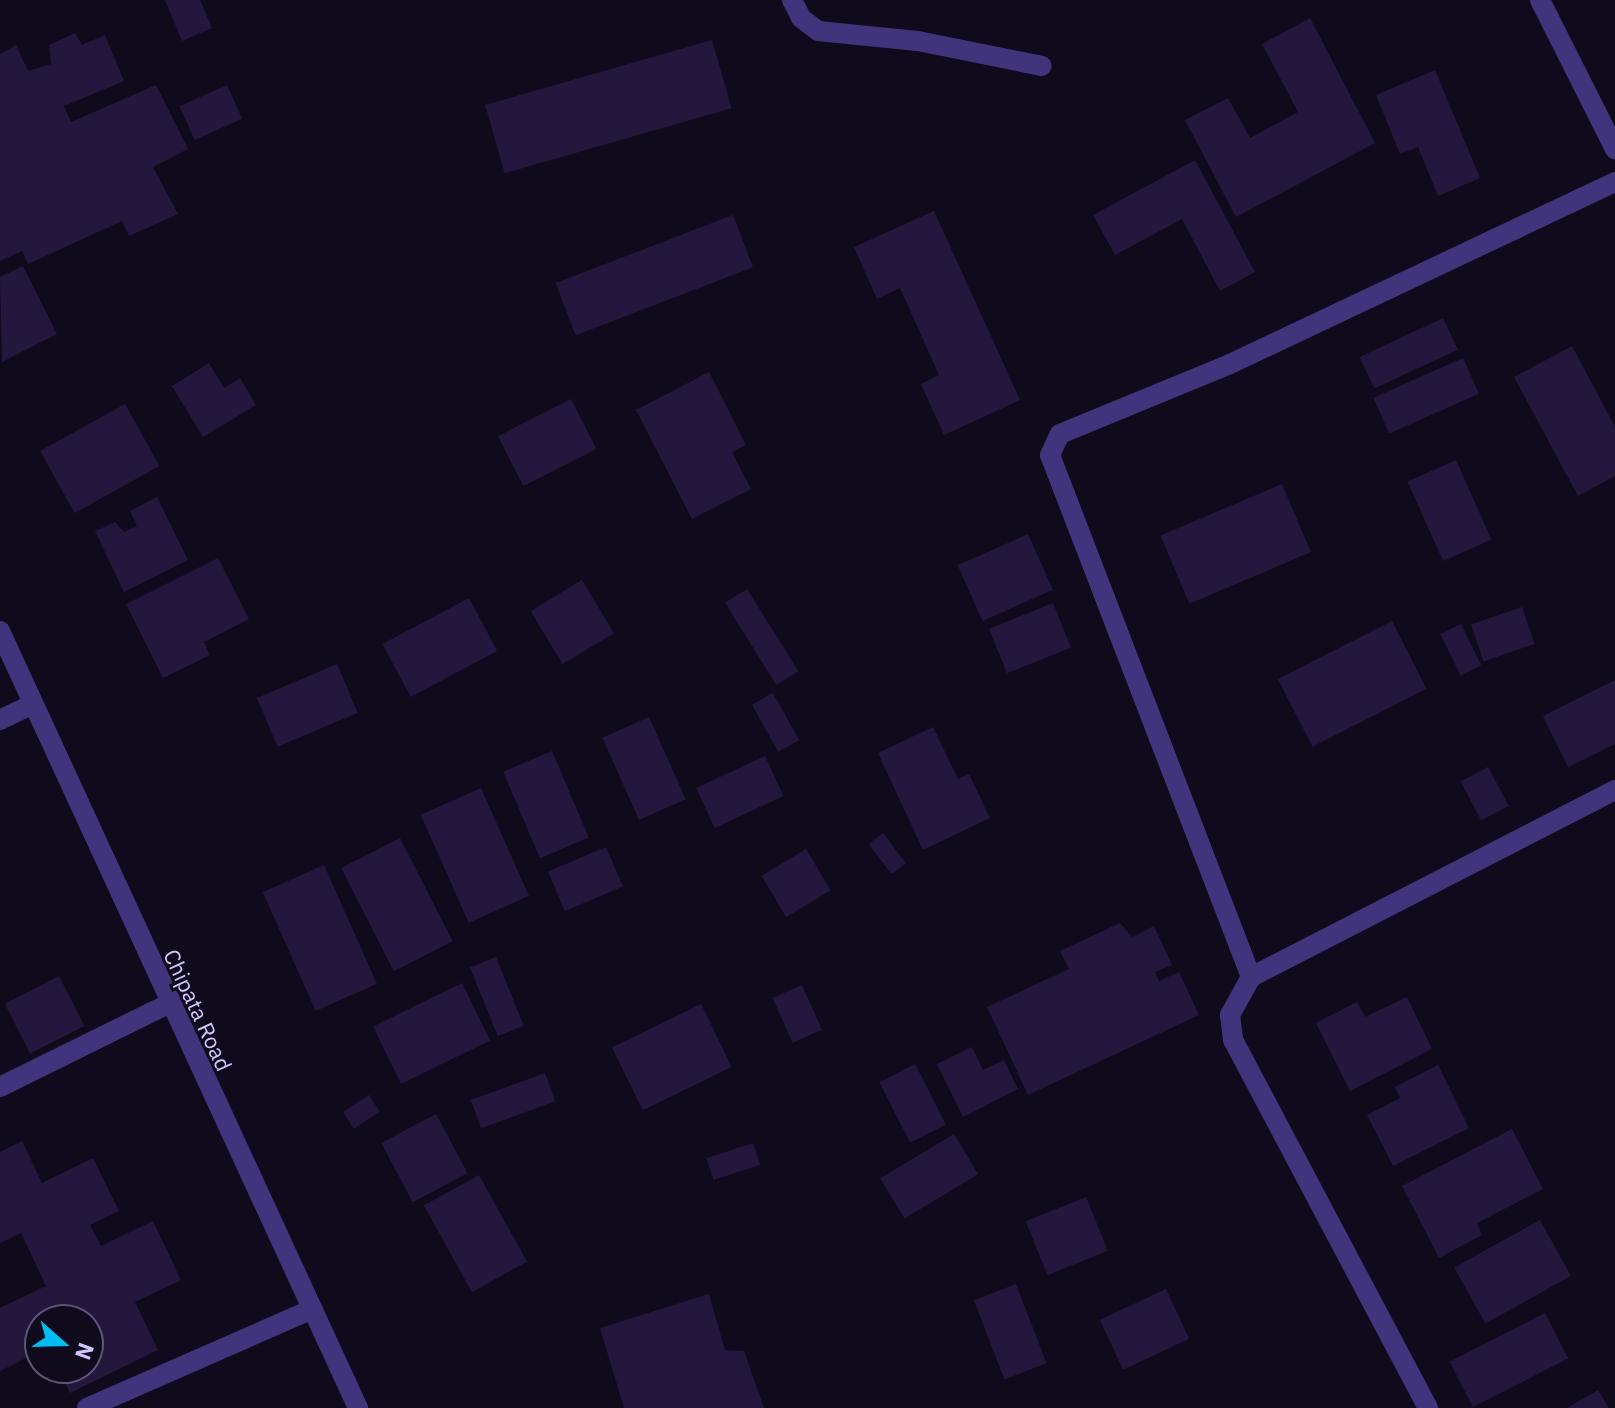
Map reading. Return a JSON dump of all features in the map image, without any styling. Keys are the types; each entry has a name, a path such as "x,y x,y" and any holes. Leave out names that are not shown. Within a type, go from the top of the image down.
{"street":[{"path":"792,0 801,18 818,31 918,41 1042,66"},
{"path":"1540,0 1615,149"},
{"path":"1251,977 1063,492 1050,455 1053,444 1060,434 1230,364 1615,182"},
{"name":"Chipata Road","path":"0,631 168,1004 358,1408"},
{"path":"0,720 33,704"},
{"path":"1428,1408 1233,1039 1230,1015 1251,977 1615,790"},
{"path":"0,1087 168,1004"},
{"path":"87,1408 312,1309"}],"building":[{"path":"165,0 200,0 212,28 182,41"},
{"path":"1310,18 1375,143 1236,217 1185,120 1228,98 1250,138 1298,112 1262,44"},
{"path":"75,33 82,45 105,35 124,81 64,106 71,122 156,85 188,149 153,167 178,214 129,236 122,221 28,264 22,251 0,261 0,54 16,45 28,71 51,64 49,45"},
{"path":"712,40 732,108 505,173 485,105"},
{"path":"1435,70 1480,178 1438,196 1418,147 1400,154 1376,95"},
{"path":"227,85 242,119 195,140 179,106"},
{"path":"1195,160 1255,272 1220,291 1182,219 1115,255 1093,215"},
{"path":"934,211 1020,400 944,435 921,384 939,375 900,288 877,299 854,247"},
{"path":"733,215 753,267 576,335 556,283"},
{"path":"23,266 57,334 2,362 0,277"},
{"path":"1443,318 1458,350 1374,389 1360,357"},
{"path":"1572,346 1615,427 1615,476 1578,496 1514,377"},
{"path":"1463,358 1479,394 1389,433 1373,398"},
{"path":"209,363 224,388 240,378 256,405 203,437 172,386"},
{"path":"709,372 746,445 732,452 751,489 692,519 636,410"},
{"path":"571,399 596,449 523,486 498,436"},
{"path":"125,404 159,466 75,513 40,451"},
{"path":"1456,460 1491,539 1443,561 1408,482"},
{"path":"1282,484 1311,552 1189,604 1160,536"},
{"path":"157,497 188,560 124,592 95,531 115,522 124,532 137,526 130,511"},
{"path":"1028,534 1053,590 982,621 958,565"},
{"path":"218,558 249,619 204,642 210,655 163,678 126,604"},
{"path":"582,580 614,633 563,664 531,611"},
{"path":"747,589 798,671 776,685 725,603"},
{"path":"469,598 497,651 411,697 382,644"},
{"path":"1053,603 1071,648 1007,673 989,629"},
{"path":"1522,607 1535,644 1484,661 1471,625"},
{"path":"1392,621 1427,689 1312,747 1278,679"},
{"path":"1461,624 1481,665 1460,675 1440,634"},
{"path":"337,664 358,713 278,747 257,698"},
{"path":"1615,680 1615,744 1568,767 1543,716"},
{"path":"773,693 799,740 778,752 752,705"},
{"path":"649,717 686,799 639,820 602,738"},
{"path":"933,727 958,779 969,774 990,818 923,850 878,753"},
{"path":"552,751 589,838 540,858 503,772"},
{"path":"765,756 784,796 715,828 696,788"},
{"path":"1488,767 1509,806 1481,820 1461,782"},
{"path":"481,788 529,896 469,923 421,815"},
{"path":"883,833 906,863 891,874 869,844"},
{"path":"400,838 453,941 394,971 341,868"},
{"path":"606,847 623,887 565,911 548,872"},
{"path":"806,849 831,890 786,917 761,876"},
{"path":"324,865 377,984 316,1011 263,892"},
{"path":"1120,923 1132,937 1154,926 1172,965 1155,972 1159,981 1179,972 1199,1015 1028,1095 987,1007 1069,969 1060,951"},
{"path":"496,957 524,1026 498,1036 470,967"},
{"path":"59,976 84,1026 30,1054 5,1004"},
{"path":"462,983 490,1041 401,1084 373,1026"},
{"path":"802,985 822,1030 793,1043 773,998"},
{"path":"1407,997 1432,1049 1350,1091 1316,1023 1357,1002 1365,1017"},
{"path":"701,1004 732,1067 643,1110 612,1047"},
{"path":"972,1047 983,1070 1004,1060 1018,1089 963,1117 937,1064"},
{"path":"915,1064 946,1125 910,1143 879,1082"},
{"path":"1438,1065 1469,1128 1393,1166 1367,1115 1400,1098 1395,1087"},
{"path":"545,1073 555,1101 481,1128 471,1100"},
{"path":"369,1095 380,1112 354,1129 343,1112"},
{"path":"436,1114 467,1173 413,1202 381,1143"},
{"path":"1512,1129 1543,1189 1477,1223 1482,1235 1439,1258 1402,1186"},
{"path":"954,1134 978,1174 904,1219 880,1178"},
{"path":"22,1141 42,1183 93,1158 119,1211 90,1225 101,1246 153,1221 181,1280 135,1302 158,1350 104,1376 104,1304 24,1304 24,1359 0,1371 0,1308 46,1286 21,1233 0,1243 0,1152"},
{"path":"753,1143 760,1165 714,1180 706,1158"},
{"path":"479,1175 527,1262 472,1292 424,1206"},
{"path":"1086,1197 1108,1251 1047,1275 1026,1221"},
{"path":"1540,1220 1571,1276 1485,1323 1454,1268"},
{"path":"1016,1284 1046,1363 1004,1379 974,1300"},
{"path":"1166,1289 1189,1339 1123,1370 1100,1320"},
{"path":"709,1294 725,1350 744,1351 764,1408 624,1408 600,1328"},
{"path":"1545,1313 1568,1358 1473,1407 1450,1362"},
{"path":"66,1384 88,1384 70,1393"},
{"path":"1598,1390 1609,1408 1567,1408"}]}
